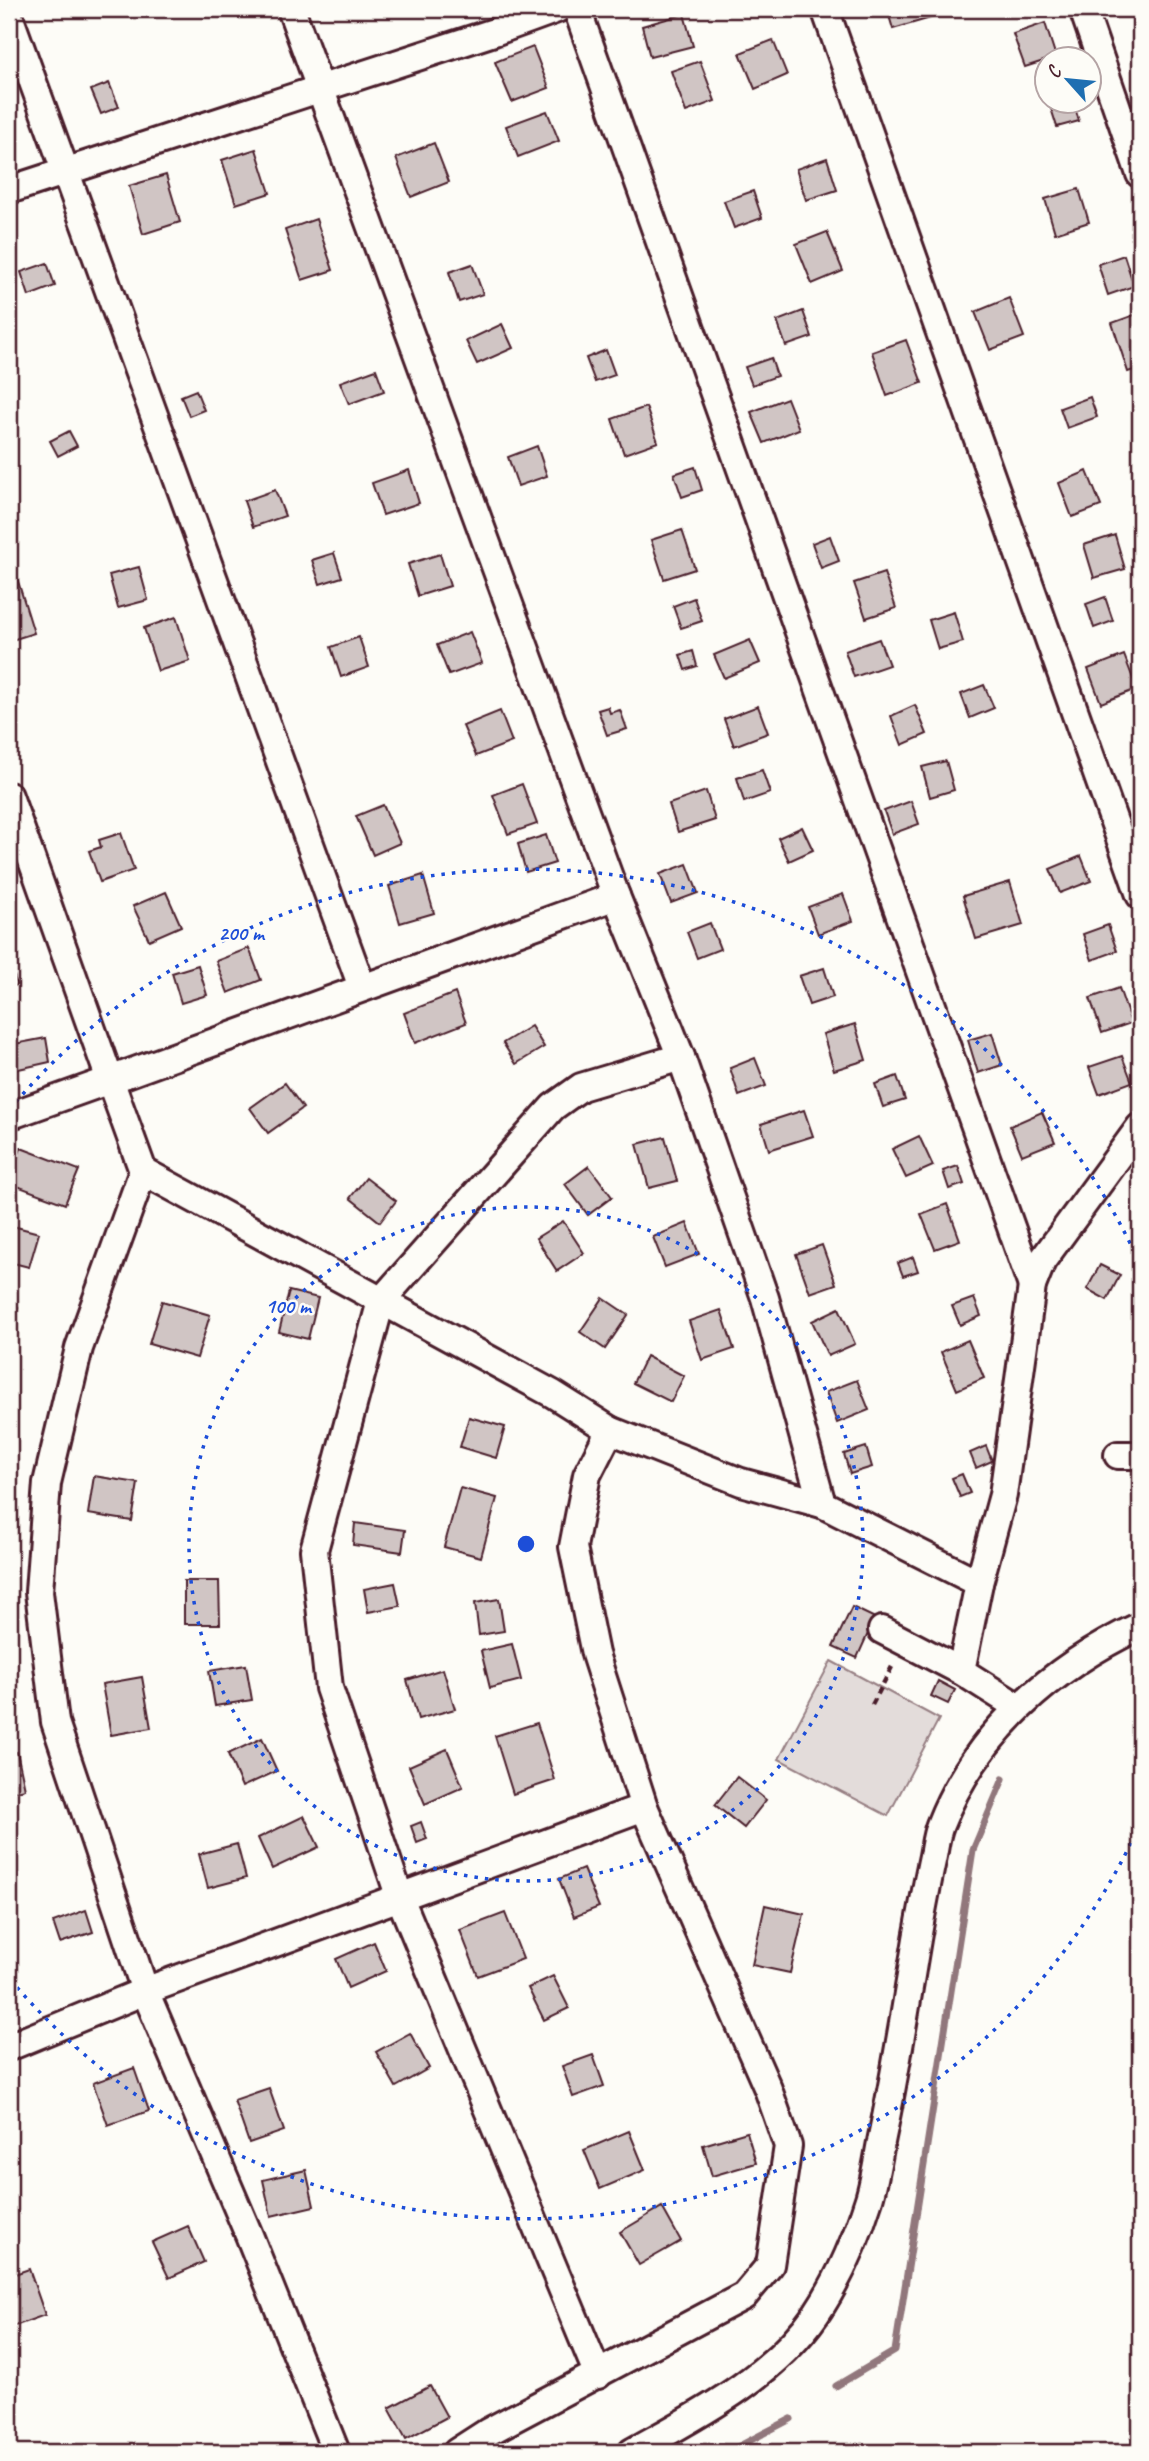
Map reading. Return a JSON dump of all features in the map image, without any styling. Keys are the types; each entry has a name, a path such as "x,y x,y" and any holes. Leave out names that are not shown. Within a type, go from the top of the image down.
{"street":[{"path":"291,9 616,897 681,1057 765,1298 822,1504"},
{"path":"9,190 557,9"},
{"path":"577,9 1032,1286"},
{"path":"825,9 1140,895"},
{"path":"1083,9 1140,174"},
{"path":"9,16 362,987"},
{"path":"9,796 144,1171 79,1348 47,1483 39,1592 55,1722 145,1991 249,2235 336,2452"},
{"path":"9,1116 616,897"},
{"path":"598,2375 400,1898 329,1688 314,1550 382,1301 410,1266 553,1107 581,1087 681,1057"},
{"path":"961,1671 979,1583 1003,1495 1032,1286 1042,1261 1140,1127"},
{"path":"144,1171 553,1394 610,1430 741,1482 822,1504 979,1583"},
{"path":"457,2452 488,2432 744,2296 770,2265 788,2146 768,2089 644,1807 596,1654 573,1547 587,1475 610,1430"},
{"path":"632,2452 707,2410 779,2357 816,2313 844,2261 871,2188 895,2072 924,1896 939,1827 963,1776 992,1735 1043,1685 1107,1641 1140,1626"},
{"path":"893,1636 961,1671 1018,1707"},
{"path":"9,2047 145,1991 644,1807"}],"path":[{"path":"872,1705 893,1636"}],"shaded area":[{"path":"831,1661 939,1719 888,1816 779,1759"}],"building":[{"path":"887,9 932,9 934,17 893,29"},
{"path":"684,14 693,46 650,57 642,26"},
{"path":"1045,23 1052,46 1034,46 1034,64 1025,67 1013,34"},
{"path":"773,40 787,75 755,89 740,53"},
{"path":"533,47 549,88 512,102 495,62"},
{"path":"700,61 715,101 686,112 671,71"},
{"path":"109,83 119,107 101,114 91,90"},
{"path":"547,111 559,141 518,157 506,126"},
{"path":"1053,116 1077,116 1079,121 1057,127"},
{"path":"434,143 449,182 411,197 396,158"},
{"path":"256,149 270,193 236,204 222,160"},
{"path":"827,158 837,190 806,200 796,169"},
{"path":"166,175 180,222 143,234 129,186"},
{"path":"1079,189 1089,222 1055,233 1045,199"},
{"path":"753,191 762,218 734,228 724,201"},
{"path":"316,219 333,270 302,280 285,230"},
{"path":"827,232 843,271 812,284 796,244"},
{"path":"1124,255 1134,286 1108,295 1098,264"},
{"path":"47,263 55,286 29,296 21,272"},
{"path":"472,264 483,294 459,302 449,272"},
{"path":"1009,298 1024,337 990,350 975,312"},
{"path":"803,311 812,337 786,346 777,321"},
{"path":"1140,313 1140,368 1128,372 1112,323"},
{"path":"502,324 513,348 477,364 466,341"},
{"path":"906,340 922,383 887,396 872,352"},
{"path":"606,350 615,375 595,382 586,358"},
{"path":"771,358 777,376 752,385 745,367"},
{"path":"376,369 384,391 349,404 340,382"},
{"path":"196,390 204,410 189,416 181,396"},
{"path":"1090,397 1097,417 1067,428 1060,408"},
{"path":"787,398 799,429 764,443 751,412"},
{"path":"646,407 658,442 624,454 612,419"},
{"path":"69,431 77,446 58,456 50,441"},
{"path":"537,446 547,476 518,486 508,457"},
{"path":"695,467 702,490 682,497 674,474"},
{"path":"409,470 419,503 383,515 372,483"},
{"path":"1087,471 1101,506 1072,517 1059,483"},
{"path":"275,490 285,516 253,527 244,501"},
{"path":"682,530 695,569 664,579 651,540"},
{"path":"1115,535 1125,569 1094,578 1084,545"},
{"path":"830,536 839,561 821,568 812,543"},
{"path":"334,553 342,577 320,584 312,560"},
{"path":"440,554 450,586 418,596 408,564"},
{"path":"139,567 148,600 118,608 109,575"},
{"path":"884,573 896,608 866,618 854,583"},
{"path":"17,578 34,633 9,641 9,581"},
{"path":"1105,597 1113,621 1094,628 1086,604"},
{"path":"694,598 702,621 681,628 673,606"},
{"path":"954,612 963,642 938,649 929,620"},
{"path":"176,617 190,661 158,671 144,628"},
{"path":"470,632 482,663 449,675 437,645"},
{"path":"359,637 369,667 341,677 331,647"},
{"path":"879,639 889,665 854,677 845,651"},
{"path":"750,640 760,663 724,678 714,655"},
{"path":"693,651 697,666 685,670 680,655"},
{"path":"1124,655 1137,689 1101,703 1088,669"},
{"path":"984,685 994,708 970,718 961,694"},
{"path":"915,705 927,734 902,745 891,716"},
{"path":"758,706 768,733 734,746 724,719"},
{"path":"608,707 610,713 620,710 627,729 607,735 598,710"},
{"path":"500,711 512,742 476,756 463,726"},
{"path":"946,761 954,790 930,797 922,767"},
{"path":"762,770 770,793 744,802 737,778"},
{"path":"522,784 537,824 508,834 493,795"},
{"path":"706,791 715,820 678,832 669,804"},
{"path":"911,801 919,824 892,834 884,811"},
{"path":"383,805 400,843 373,855 356,816"},
{"path":"802,827 813,850 789,861 778,838"},
{"path":"121,833 134,870 100,882 89,851 101,847 99,840"},
{"path":"546,835 555,863 526,872 518,844"},
{"path":"1081,856 1091,881 1060,893 1050,869"},
{"path":"687,864 698,893 671,903 660,874"},
{"path":"423,875 434,913 400,923 389,886"},
{"path":"1010,882 1023,925 976,939 963,896"},
{"path":"166,892 181,926 149,940 133,906"},
{"path":"843,894 853,921 818,934 808,907"},
{"path":"710,923 720,949 697,958 687,932"},
{"path":"1108,925 1117,951 1092,960 1083,934"},
{"path":"249,948 261,980 228,993 216,961"},
{"path":"9,959 17,985 9,988"},
{"path":"198,965 207,995 181,1003 172,973"},
{"path":"824,968 833,997 809,1005 799,976"},
{"path":"1119,988 1131,1023 1102,1033 1090,998"},
{"path":"455,993 466,1023 415,1043 404,1013"},
{"path":"855,1024 866,1060 834,1070 823,1034"},
{"path":"531,1026 544,1047 516,1064 503,1043"},
{"path":"992,1033 1002,1065 978,1073 968,1040"},
{"path":"46,1038 50,1062 14,1070 9,1045"},
{"path":"1122,1056 1132,1082 1099,1094 1089,1067"},
{"path":"755,1058 766,1086 739,1096 730,1068"},
{"path":"897,1076 905,1100 883,1107 875,1084"},
{"path":"285,1083 303,1108 268,1133 250,1108"},
{"path":"804,1110 813,1136 769,1150 761,1124"},
{"path":"1042,1112 1055,1142 1022,1155 1010,1126"},
{"path":"919,1136 933,1166 906,1178 892,1149"},
{"path":"665,1137 677,1181 649,1188 637,1144"},
{"path":"21,1148 79,1170 65,1204 9,1183"},
{"path":"589,1166 612,1197 588,1215 565,1184"},
{"path":"958,1166 964,1184 949,1189 943,1171"},
{"path":"366,1178 396,1201 380,1222 350,1198"},
{"path":"947,1204 960,1240 935,1249 921,1214"},
{"path":"563,1221 584,1253 557,1271 536,1238"},
{"path":"687,1223 699,1254 665,1267 653,1237"},
{"path":"9,1225 39,1233 29,1267 9,1262"},
{"path":"822,1245 836,1284 810,1293 796,1254"},
{"path":"913,1257 918,1271 903,1276 898,1263"},
{"path":"1100,1265 1120,1275 1107,1300 1087,1289"},
{"path":"289,1291 318,1298 308,1339 279,1332"},
{"path":"603,1298 628,1315 605,1349 580,1332"},
{"path":"974,1298 981,1316 960,1325 952,1306"},
{"path":"162,1301 210,1315 197,1358 149,1344"},
{"path":"9,1305 18,1307 9,1338"},
{"path":"839,1308 855,1344 828,1356 812,1321"},
{"path":"721,1310 734,1349 702,1360 689,1321"},
{"path":"968,1340 984,1378 957,1390 941,1352"},
{"path":"646,1356 684,1376 671,1402 633,1383"},
{"path":"857,1380 869,1410 837,1423 826,1392"},
{"path":"469,1417 505,1427 496,1458 460,1447"},
{"path":"986,1446 992,1461 976,1468 970,1453"},
{"path":"866,1447 872,1467 850,1474 844,1454"},
{"path":"962,1474 970,1493 960,1497 952,1478"},
{"path":"94,1476 138,1483 132,1521 88,1514"},
{"path":"460,1488 497,1498 481,1557 444,1547"},
{"path":"355,1523 405,1530 402,1552 353,1545"},
{"path":"184,1581 219,1581 220,1624 184,1624"},
{"path":"395,1583 400,1606 368,1612 364,1589"},
{"path":"499,1599 504,1631 479,1635 475,1603"},
{"path":"852,1607 875,1618 857,1658 833,1647"},
{"path":"512,1644 521,1680 490,1688 481,1651"},
{"path":"246,1665 252,1700 215,1706 209,1671"},
{"path":"443,1669 455,1709 418,1719 407,1680"},
{"path":"142,1677 151,1728 111,1735 102,1684"},
{"path":"938,1681 955,1690 948,1704 931,1696"},
{"path":"537,1723 555,1780 513,1794 495,1736"},
{"path":"262,1738 277,1771 242,1787 228,1754"},
{"path":"447,1749 463,1787 425,1804 409,1766"},
{"path":"17,1752 25,1789 9,1793 9,1754"},
{"path":"737,1777 766,1800 744,1828 715,1805"},
{"path":"304,1816 319,1847 272,1869 258,1838"},
{"path":"421,1822 427,1839 417,1843 411,1826"},
{"path":"237,1844 246,1878 208,1888 199,1854"},
{"path":"583,1869 599,1907 574,1917 559,1879"},
{"path":"765,1905 804,1914 790,1973 752,1965"},
{"path":"86,1910 93,1932 60,1943 53,1922"},
{"path":"505,1913 523,1959 478,1976 460,1930"},
{"path":"374,1942 386,1971 348,1988 336,1959"},
{"path":"553,1976 569,2008 544,2020 528,1988"},
{"path":"410,2033 429,2068 396,2087 376,2052"},
{"path":"593,2055 604,2086 573,2097 562,2066"},
{"path":"134,2068 149,2111 108,2125 93,2083"},
{"path":"269,2088 284,2131 249,2143 234,2100"},
{"path":"629,2131 645,2170 600,2189 584,2150"},
{"path":"747,2132 756,2163 712,2176 703,2145"},
{"path":"306,2170 314,2206 271,2216 263,2180"},
{"path":"662,2207 681,2241 639,2265 620,2232"},
{"path":"188,2226 204,2262 169,2278 152,2242"},
{"path":"29,2269 45,2315 9,2328 9,2276"},
{"path":"430,2386 447,2417 406,2439 389,2408"}],"waterway":[{"path":"836,2386 895,2351 973,1850 1003,1779"},
{"path":"728,2452 791,2419"}]}
